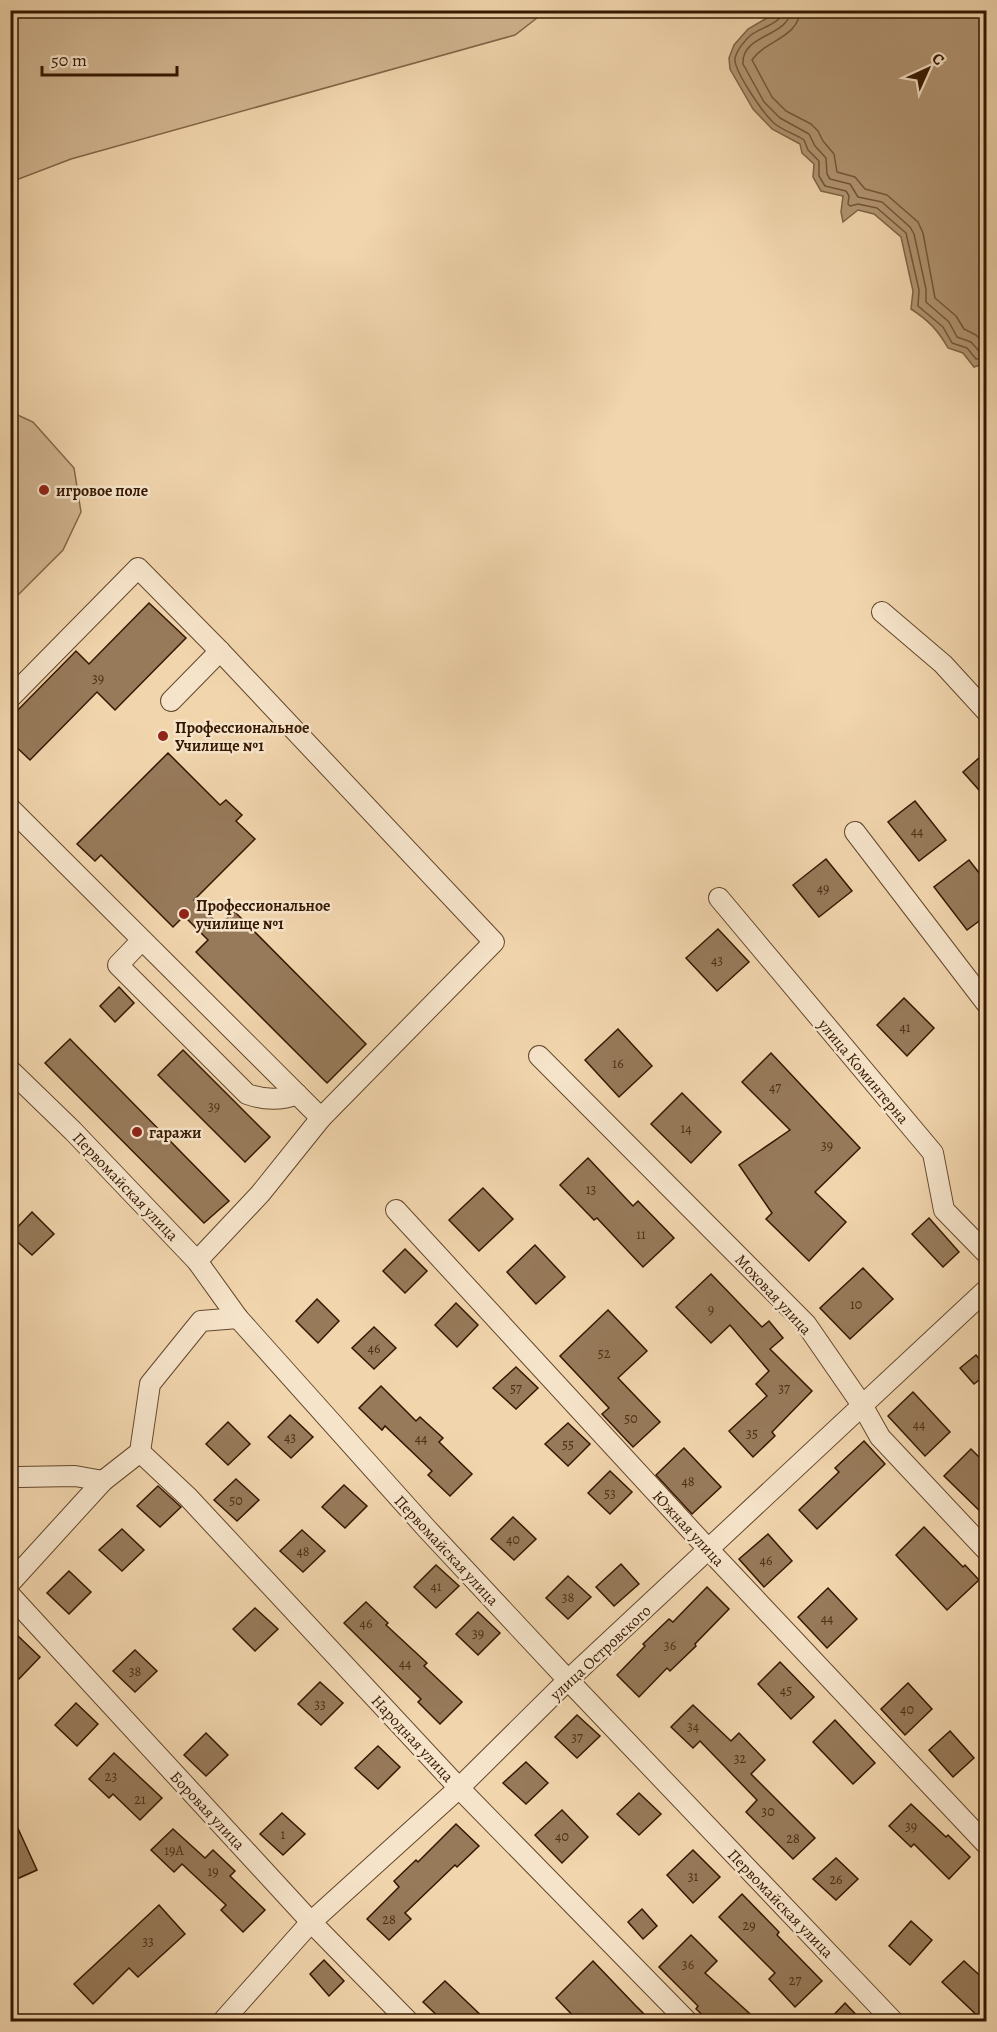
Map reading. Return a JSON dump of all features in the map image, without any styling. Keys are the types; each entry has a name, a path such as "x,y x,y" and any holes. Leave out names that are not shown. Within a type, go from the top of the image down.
{"street":[{"path":"10,698 138,568 220,651 494,942 321,1118 266,1188 197,1261"},
{"path":"882,612 943,664 987,711"},
{"path":"171,701 220,651"},
{"path":"10,808 321,1118"},
{"path":"855,832 987,1003"},
{"name":"улица Коминтерна","path":"719,898 933,1153 944,1210 987,1254"},
{"path":"142,940 118,965 247,1094 258,1098 286,1099 297,1094"},
{"name":"Моховая улица","path":"539,1056 806,1324 862,1405 880,1437 987,1550"},
{"name":"Первомайская улица","path":"10,1071 73,1131 197,1261 238,1318 427,1529 894,2022"},
{"name":"Южная улица","path":"396,1210 709,1550 987,1844"},
{"name":"улица Островского","path":"222,2022 310,1922 459,1788 568,1680 987,1290"},
{"path":"10,1583 103,1481 140,1452 150,1384 201,1321 238,1318"},
{"name":"Народная улица","path":"140,1452 188,1497 459,1788 688,2022"},
{"path":"10,1479 75,1476 103,1481"},
{"name":"Боровая улица","path":"10,1595 310,1922 409,2022"}],"shaded area":[{"path":"11,10 546,11 515,35 71,159 11,182"},
{"name":"игровое поле","path":"11,412 33,422 74,468 81,512 63,550 11,602"}],"water":[{"path":"779,11 986,11 986,363 974,367 963,353 948,348 932,326 911,309 913,291 901,237 874,214 858,210 843,222 841,212 843,196 821,191 813,177 814,164 802,153 800,144 772,129 753,109 730,69 729,58 734,45 748,29"}],"building":[{"name":"Профессиональное училище №1","path":"149,603 186,638 115,710 97,692 30,760 10,741 10,718 76,651 89,664"},
{"path":"987,751 987,799 963,772"},
{"name":"Профессиональное училище №1","path":"168,753 220,805 226,800 242,815 236,821 255,839 194,900 220,926 234,911 366,1044 327,1083 196,952 208,940 184,916 173,927 101,855 95,861 77,844"},
{"path":"915,801 946,840 919,861 888,822"},
{"path":"826,859 852,891 819,917 793,885"},
{"path":"969,860 987,883 987,915 967,930 934,887"},
{"path":"718,929 749,962 717,991 686,958"},
{"path":"119,987 134,1003 115,1022 100,1006"},
{"path":"904,998 934,1028 907,1056 877,1025"},
{"path":"618,1029 652,1066 619,1097 585,1060"},
{"name":"гаражи","path":"70,1039 229,1201 204,1223 45,1063"},
{"path":"183,1050 270,1137 245,1162 158,1075"},
{"path":"771,1053 860,1148 815,1192 846,1222 809,1261 766,1219 772,1213 739,1165 790,1130 742,1082"},
{"path":"682,1093 721,1132 691,1163 651,1124"},
{"path":"588,1158 633,1206 638,1201 674,1238 643,1267 597,1218 594,1220 560,1185"},
{"path":"483,1188 513,1219 479,1251 449,1220"},
{"path":"32,1212 54,1234 32,1255 10,1235"},
{"path":"929,1218 959,1252 943,1267 912,1234"},
{"path":"535,1245 565,1277 536,1304 507,1272"},
{"path":"405,1249 427,1271 405,1293 383,1271"},
{"path":"863,1268 893,1299 850,1339 820,1308"},
{"path":"711,1274 762,1327 769,1321 783,1338 770,1349 812,1391 772,1432 775,1436 753,1457 729,1431 767,1396 756,1384 769,1371 730,1325 711,1343 676,1307"},
{"path":"317,1299 339,1321 318,1343 296,1321"},
{"path":"456,1303 478,1325 457,1347 435,1325"},
{"path":"608,1310 647,1351 618,1378 660,1422 633,1447 602,1414 609,1408 560,1356"},
{"path":"374,1327 396,1348 374,1369 352,1348"},
{"path":"976,1355 987,1368 987,1374 974,1384 960,1368"},
{"path":"516,1367 538,1388 516,1409 493,1388"},
{"path":"381,1386 416,1421 420,1417 443,1438 439,1442 472,1474 450,1496 428,1475 432,1471 385,1426 382,1430 359,1408"},
{"path":"913,1392 950,1432 925,1456 888,1416"},
{"path":"290,1415 313,1437 291,1458 268,1437"},
{"path":"228,1422 250,1444 228,1465 206,1444"},
{"path":"568,1423 590,1444 568,1466 545,1444"},
{"path":"864,1441 885,1464 817,1529 799,1510 839,1472 835,1468"},
{"path":"684,1448 721,1487 692,1514 656,1475"},
{"path":"971,1449 987,1465 987,1518 944,1476"},
{"path":"610,1471 632,1492 610,1514 588,1493"},
{"path":"236,1479 259,1500 237,1521 214,1500"},
{"path":"344,1485 367,1506 345,1528 322,1507"},
{"path":"158,1486 181,1507 160,1527 137,1506"},
{"path":"513,1517 536,1539 514,1560 491,1539"},
{"path":"924,1527 979,1580 947,1610 896,1555"},
{"path":"122,1529 144,1550 122,1571 99,1550"},
{"path":"302,1530 325,1551 303,1572 280,1551"},
{"path":"768,1534 792,1561 764,1587 739,1559"},
{"path":"621,1564 639,1584 614,1606 596,1587"},
{"path":"436,1565 459,1586 436,1608 414,1587"},
{"path":"69,1571 91,1592 69,1614 47,1593"},
{"path":"568,1576 591,1597 568,1619 546,1598"},
{"path":"707,1587 729,1609 695,1644 696,1646 670,1671 667,1668 639,1697 617,1675 645,1646 643,1644 669,1619 673,1622"},
{"path":"828,1588 857,1619 827,1648 798,1617"},
{"path":"366,1602 388,1623 386,1625 427,1663 424,1666 462,1702 440,1724 418,1702 421,1699 344,1623"},
{"path":"255,1608 278,1629 255,1651 233,1629"},
{"path":"478,1612 500,1633 478,1655 456,1634"},
{"path":"18,1636 40,1657 19,1679 10,1671 10,1643"},
{"path":"135,1650 157,1671 135,1692 113,1671"},
{"path":"780,1662 814,1697 791,1719 758,1684"},
{"path":"320,1682 343,1703 321,1725 298,1704"},
{"path":"908,1683 932,1709 905,1735 881,1709"},
{"path":"76,1703 98,1724 77,1746 55,1725"},
{"path":"693,1705 731,1741 739,1733 765,1760 751,1774 815,1838 793,1859 746,1812 757,1800 700,1741 693,1748 671,1727"},
{"path":"577,1715 600,1736 577,1758 555,1737"},
{"path":"835,1720 875,1763 853,1784 813,1742"},
{"path":"950,1731 974,1758 953,1777 929,1750"},
{"path":"206,1733 228,1755 206,1776 184,1755"},
{"path":"378,1746 400,1767 378,1789 355,1768"},
{"path":"114,1753 162,1798 140,1820 113,1794 109,1798 89,1779"},
{"path":"526,1762 548,1783 526,1804 503,1783"},
{"path":"639,1793 661,1814 639,1835 617,1814"},
{"path":"911,1804 970,1857 949,1879 914,1844 911,1847 889,1826"},
{"path":"562,1810 588,1837 562,1863 535,1835"},
{"path":"10,1811 37,1870 10,1882"},
{"path":"282,1813 305,1834 283,1855 260,1834"},
{"path":"456,1824 479,1846 457,1867 455,1865 405,1913 411,1919 389,1940 367,1919 399,1887 394,1881 416,1860 418,1862"},
{"path":"173,1829 205,1858 213,1850 235,1871 230,1876 265,1910 243,1932 221,1910 226,1905 182,1864 174,1872 151,1850"},
{"path":"693,1850 720,1877 693,1903 667,1875"},
{"path":"836,1858 858,1879 836,1900 813,1879"},
{"path":"742,1894 779,1932 777,1935 822,1981 795,2007 769,1979 775,1973 719,1917"},
{"path":"159,1905 185,1934 138,1977 129,1968 93,2004 74,1984"},
{"path":"642,1909 657,1926 643,1939 628,1922"},
{"path":"911,1921 932,1940 910,1965 889,1946"},
{"path":"691,1935 717,1961 705,1973 759,2022 710,2022 696,2009 698,2006 659,1967"},
{"path":"324,1960 344,1981 329,1996 310,1974"},
{"path":"593,1961 652,2022 579,2022 556,1998"},
{"path":"964,1961 987,1982 987,2022 984,2022 942,1982"},
{"path":"445,1981 488,2022 444,2022 423,2002"},
{"path":"845,2003 863,2022 827,2022"}],"place":[{"name":"игровое поле","path":"44,490"},
{"name":"Профессиональное Училище №1","path":"163,736"},
{"name":"Профессиональное училище №1","path":"184,914"},
{"name":"гаражи","path":"137,1132"}]}
